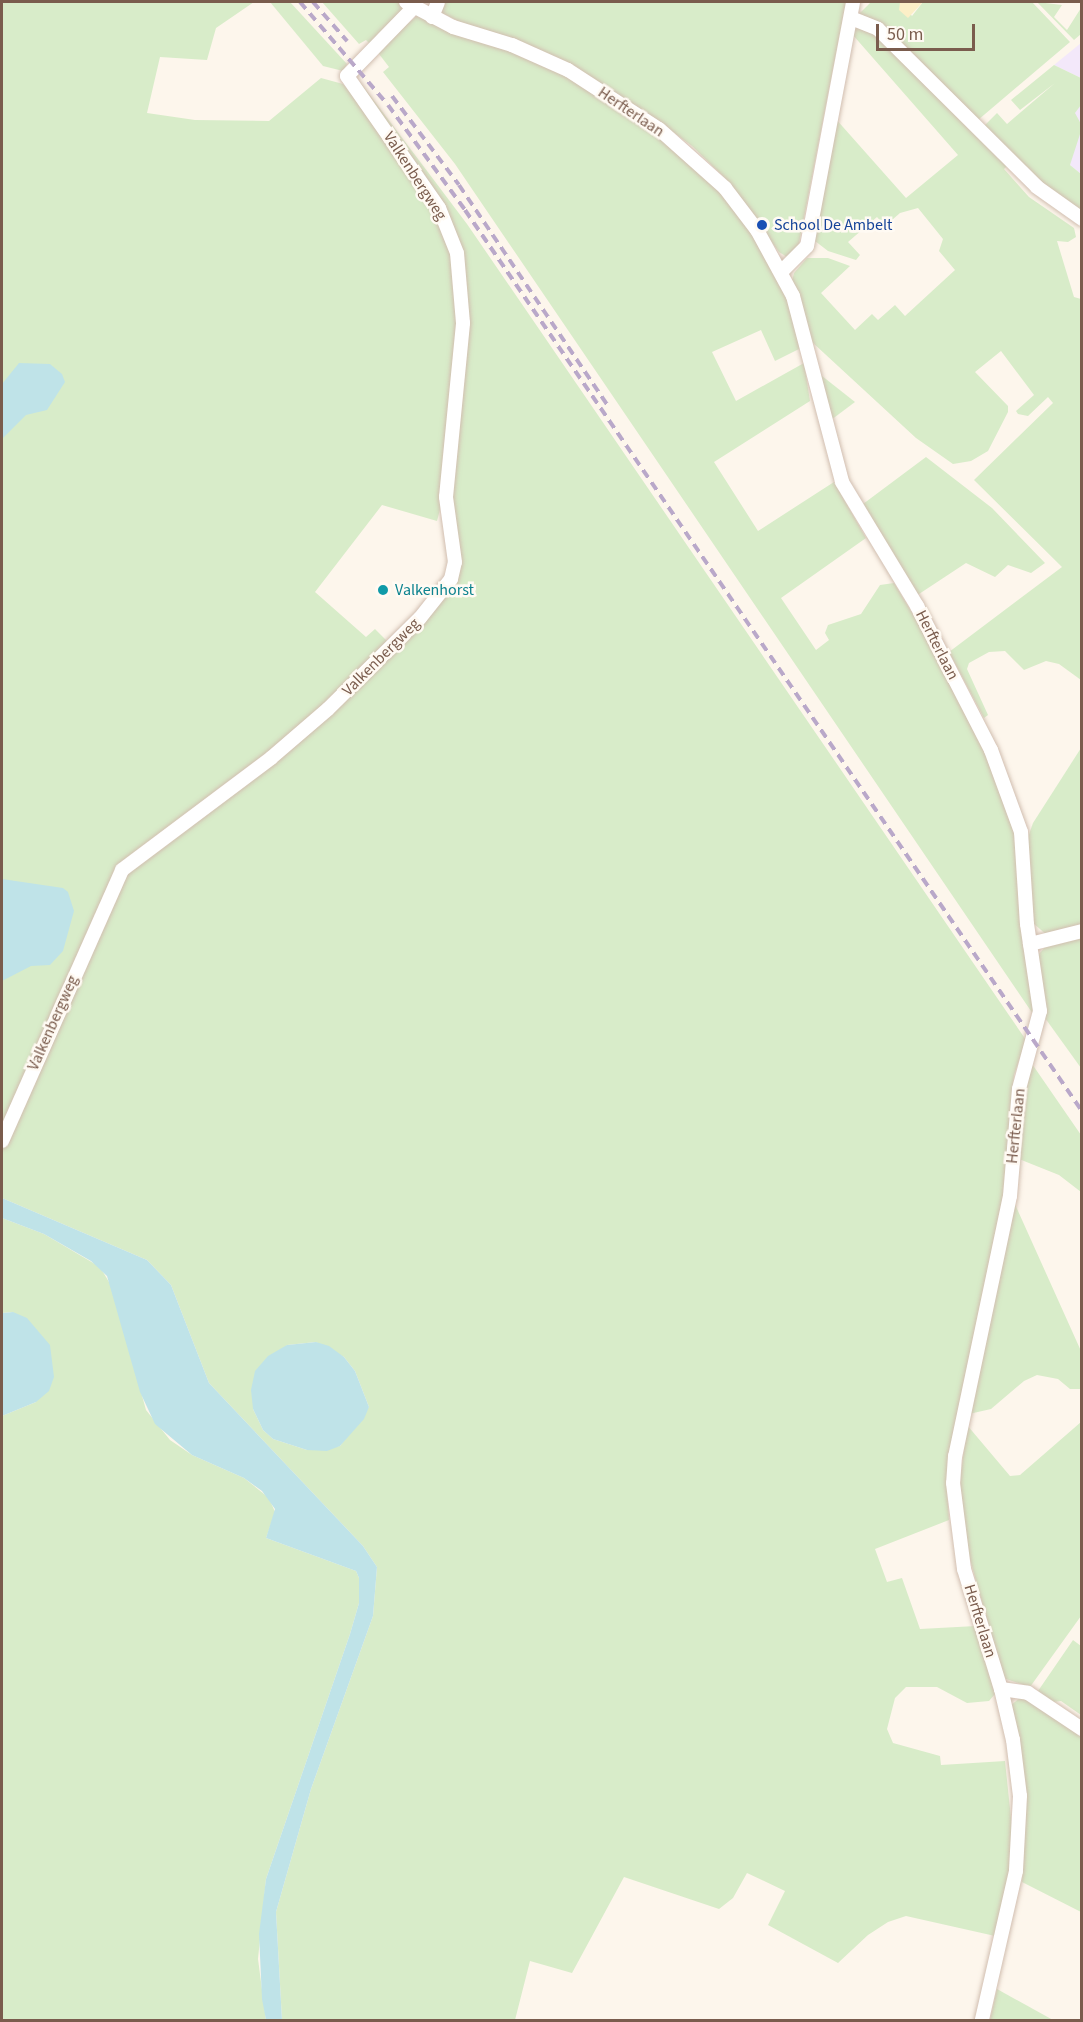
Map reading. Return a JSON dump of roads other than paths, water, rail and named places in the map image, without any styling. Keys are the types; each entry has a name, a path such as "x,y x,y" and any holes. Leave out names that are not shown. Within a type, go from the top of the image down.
{"street":[{"path":"432,17 438,2"},
{"path":"782,271 802,255 807,246 853,2"},
{"name":"Herfterlaan","path":"410,4 432,17 568,70 659,129 725,188 782,271 803,329 842,482 917,606 991,750 1011,799 1023,850 1030,944 1040,1011 1019,1089 1010,1196 955,1456 953,1484 964,1569 1001,1689 1013,1740 1020,1796 1016,1871 982,2020"},
{"name":"Valkenbergweg","path":"2,1141 122,870 271,758 320,716 420,618 451,579 455,562 446,497 463,323 457,253 439,208 347,76 410,4"},
{"path":"850,18 878,29 1037,187 1082,219"},
{"path":"1030,944 1067,938 1082,931"},
{"path":"1001,1689 1028,1693 1082,1729"}],"water":[{"path":"19,363 50,364 62,374 65,382 47,410 26,415 2,439 2,384"},
{"path":"2,879 63,888 68,892 74,911 63,951 50,965 31,966 2,981"},
{"path":"2,1198 147,1260 171,1285 209,1383 363,1546 377,1567 373,1616 311,1789 276,1912 282,2020 266,2020 262,1999 259,1934 266,1879 350,1634 359,1603 359,1578 356,1571 266,1538 275,1509 262,1491 244,1478 192,1455 155,1424 140,1392 107,1276 91,1261 44,1234 2,1218"},
{"path":"13,1312 27,1318 50,1345 54,1377 49,1391 36,1402 2,1416 2,1313"},
{"path":"316,1342 329,1346 344,1357 355,1371 369,1407 364,1419 340,1446 327,1451 307,1450 273,1439 263,1430 253,1409 251,1390 255,1371 268,1356 287,1345"}],"railway":[{"path":"300,2 388,105 465,210 1082,1111"},
{"path":"313,2 347,41"},
{"path":"392,96 459,185 608,406"}],"place":[{"name":"School De Ambelt","path":"762,225"},
{"name":"Valkenhorst","path":"383,590"}]}
